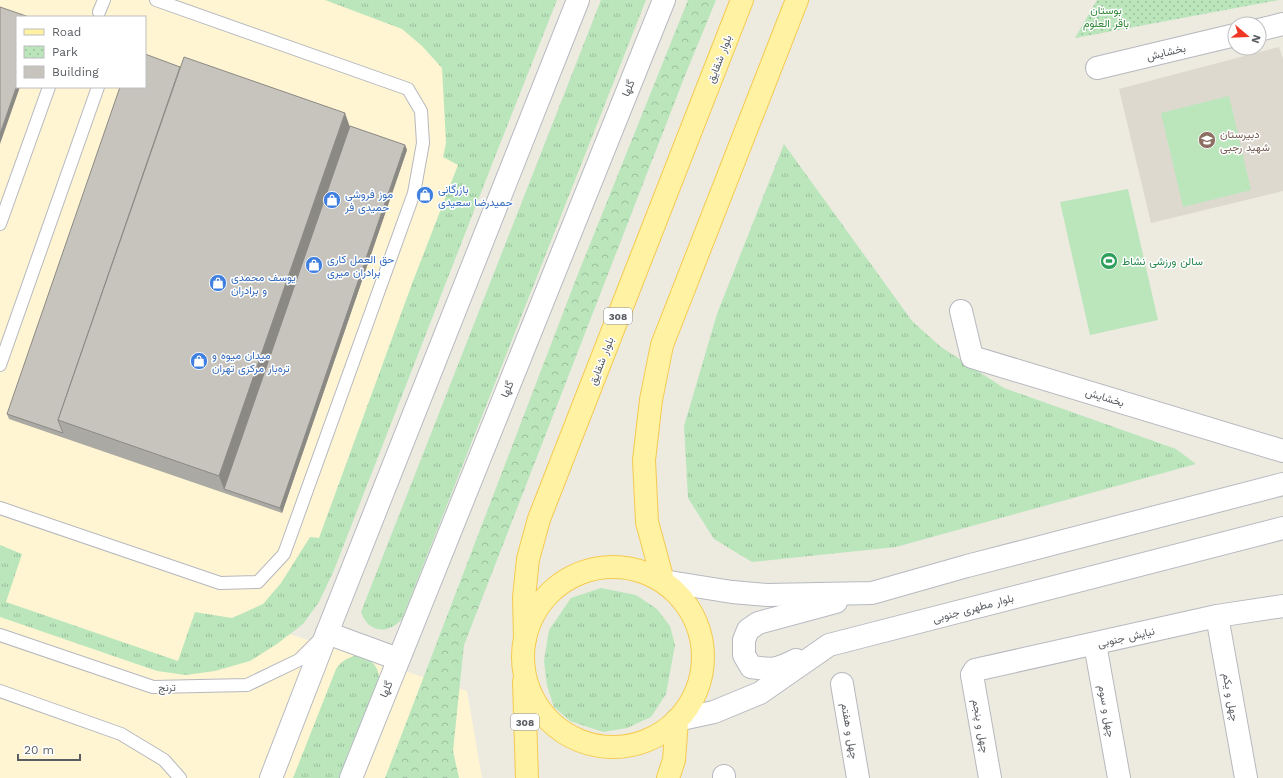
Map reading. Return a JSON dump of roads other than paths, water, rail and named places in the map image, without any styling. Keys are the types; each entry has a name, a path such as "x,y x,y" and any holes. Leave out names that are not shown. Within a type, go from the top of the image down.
{"main road":[{"name":"بلوار شقایق","path":"525,640 524,597 528,559 539,519 742,0"},
{"path":"663,581 647,522 644,460 651,400 662,345 796,0"},
{"path":"607,566 637,569 663,581 683,599 697,622 703,648 702,674 693,699 677,720 653,738 626,746 597,746 569,736 546,718 530,693 523,665 525,640 535,612 554,589 579,573 607,566"},
{"name":"308","path":"523,665 527,778"},
{"path":"668,778 674,760 677,720"}],"street":[{"path":"271,778 578,0"},
{"name":"گلها","path":"351,778 664,0"},
{"path":"1267,28 1283,24"},
{"name":"بخشایش","path":"1097,68 1227,38"},
{"name":"بخشایش","path":"961,311 972,357 1283,451"},
{"path":"829,645 780,668 770,670 751,666 744,655 744,640 748,630 758,622 1283,484"},
{"name":"بلوار مطهری جنوبی","path":"677,720 714,712 760,693 829,645 1283,528"},
{"path":"663,581 732,592 767,595 872,593"},
{"name":"نیایش جنوبی","path":"972,675 976,670 1217,616 1283,606"},
{"name":"چهل و یکم","path":"1217,616 1246,778"},
{"path":"327,633 398,659"},
{"name":"چهل و سوم","path":"1095,644 1118,778"},
{"name":"چهل و پنجم","path":"972,675 990,778"},
{"name":"چهل و هفتم","path":"842,684 858,778"}],"lane":[{"path":"97,16 104,0"},
{"path":"0,508 220,583 258,582 284,554 414,192 422,143 421,111 408,89 156,0"},
{"path":"0,224 49,88"},
{"path":"0,365 98,88"},
{"name":"ترنج","path":"0,635 153,687 246,685 299,660 327,633"},
{"path":"0,691 121,734 164,760 180,778"}],"place":[{"name":"دبیرستان شهید رجبی","path":"1207,140"},
{"name":"بازرگانی حمیدرضا سعیدی","path":"425,195"},
{"name":"موز فروشی حمیدی فر","path":"332,200"},
{"name":"سالن ورزشی نشاط","path":"1109,261"},
{"name":"حق العمل کاری برادران میری","path":"314,265"},
{"name":"یوسف محمدی و برادران","path":"218,283"},
{"name":"میدان میوه و تره‌بار مرکزی تهران","path":"199,361"}],"park label":[{"name":"بوستان باقر العلوم","path":"1106,16"}]}
